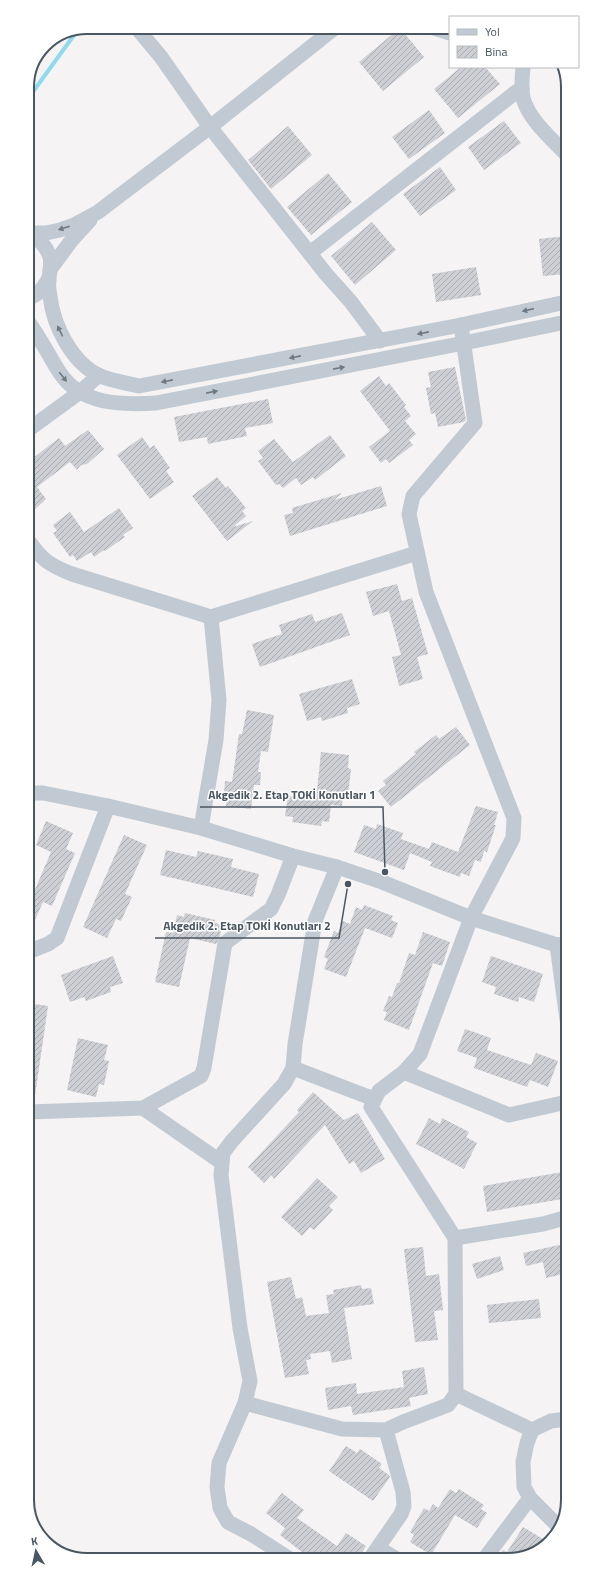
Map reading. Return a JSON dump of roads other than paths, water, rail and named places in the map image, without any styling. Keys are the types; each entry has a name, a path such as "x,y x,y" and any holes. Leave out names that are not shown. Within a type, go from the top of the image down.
{"street":[{"path":"142,34 161,57 210,127 341,292 351,302 380,341"},
{"path":"34,233 46,233 60,230 74,225 98,212 210,127 327,34"},
{"path":"523,68 522,88 524,98 532,117 561,149"},
{"path":"310,253 522,88"},
{"path":"34,296 43,289 50,274 71,241 98,212"},
{"path":"34,236 45,246 50,257 53,316 65,342 76,356 99,375 117,382 139,386 461,326 561,303"},
{"path":"34,331 61,375 73,388 87,396 126,405 156,404 464,344 561,323"},
{"path":"245,1403 342,1429 386,1430 448,1405 456,1394 455,1238 371,1107 374,1099 380,1091 404,1072 420,1054 471,918 513,838 514,818 426,592 409,514 413,496 475,423 461,326"},
{"path":"34,426 80,392 99,375"},
{"path":"34,548 41,558 55,568 211,617 417,553"},
{"path":"201,828 216,740 219,700 211,617"},
{"path":"34,793 57,795 201,828 293,856 338,867 382,882 471,918 561,944"},
{"path":"34,950 48,944 57,938 108,806"},
{"path":"34,1112 143,1108 201,1076 204,1068 225,943 271,909 293,856"},
{"path":"281,1553 251,1534 228,1522 220,1508 217,1487 219,1463 245,1403 250,1381 240,1320 221,1175 221,1162 223,1153 232,1141 284,1084 293,1068 295,1044 315,921 338,867"},
{"path":"293,1068 374,1099"},
{"path":"404,1072 510,1116 561,1103"},
{"path":"143,1108 221,1162"},
{"path":"455,1238 543,1224 561,1219"},
{"path":"456,1394 532,1430"},
{"path":"556,1524 530,1498 524,1487 523,1462 526,1443 532,1430 551,1421 561,1420"},
{"path":"374,1553 401,1514 404,1506 403,1492 386,1430"},
{"path":"489,1553 530,1498"}],"waterway":[{"path":"34,90 73,36"}],"place":[{"name":"Akgedik 2. Etap TOKİ Konutları 1","path":"385,872"},
{"name":"Akgedik 2. Etap TOKİ Konutları 2","path":"348,884"}]}
